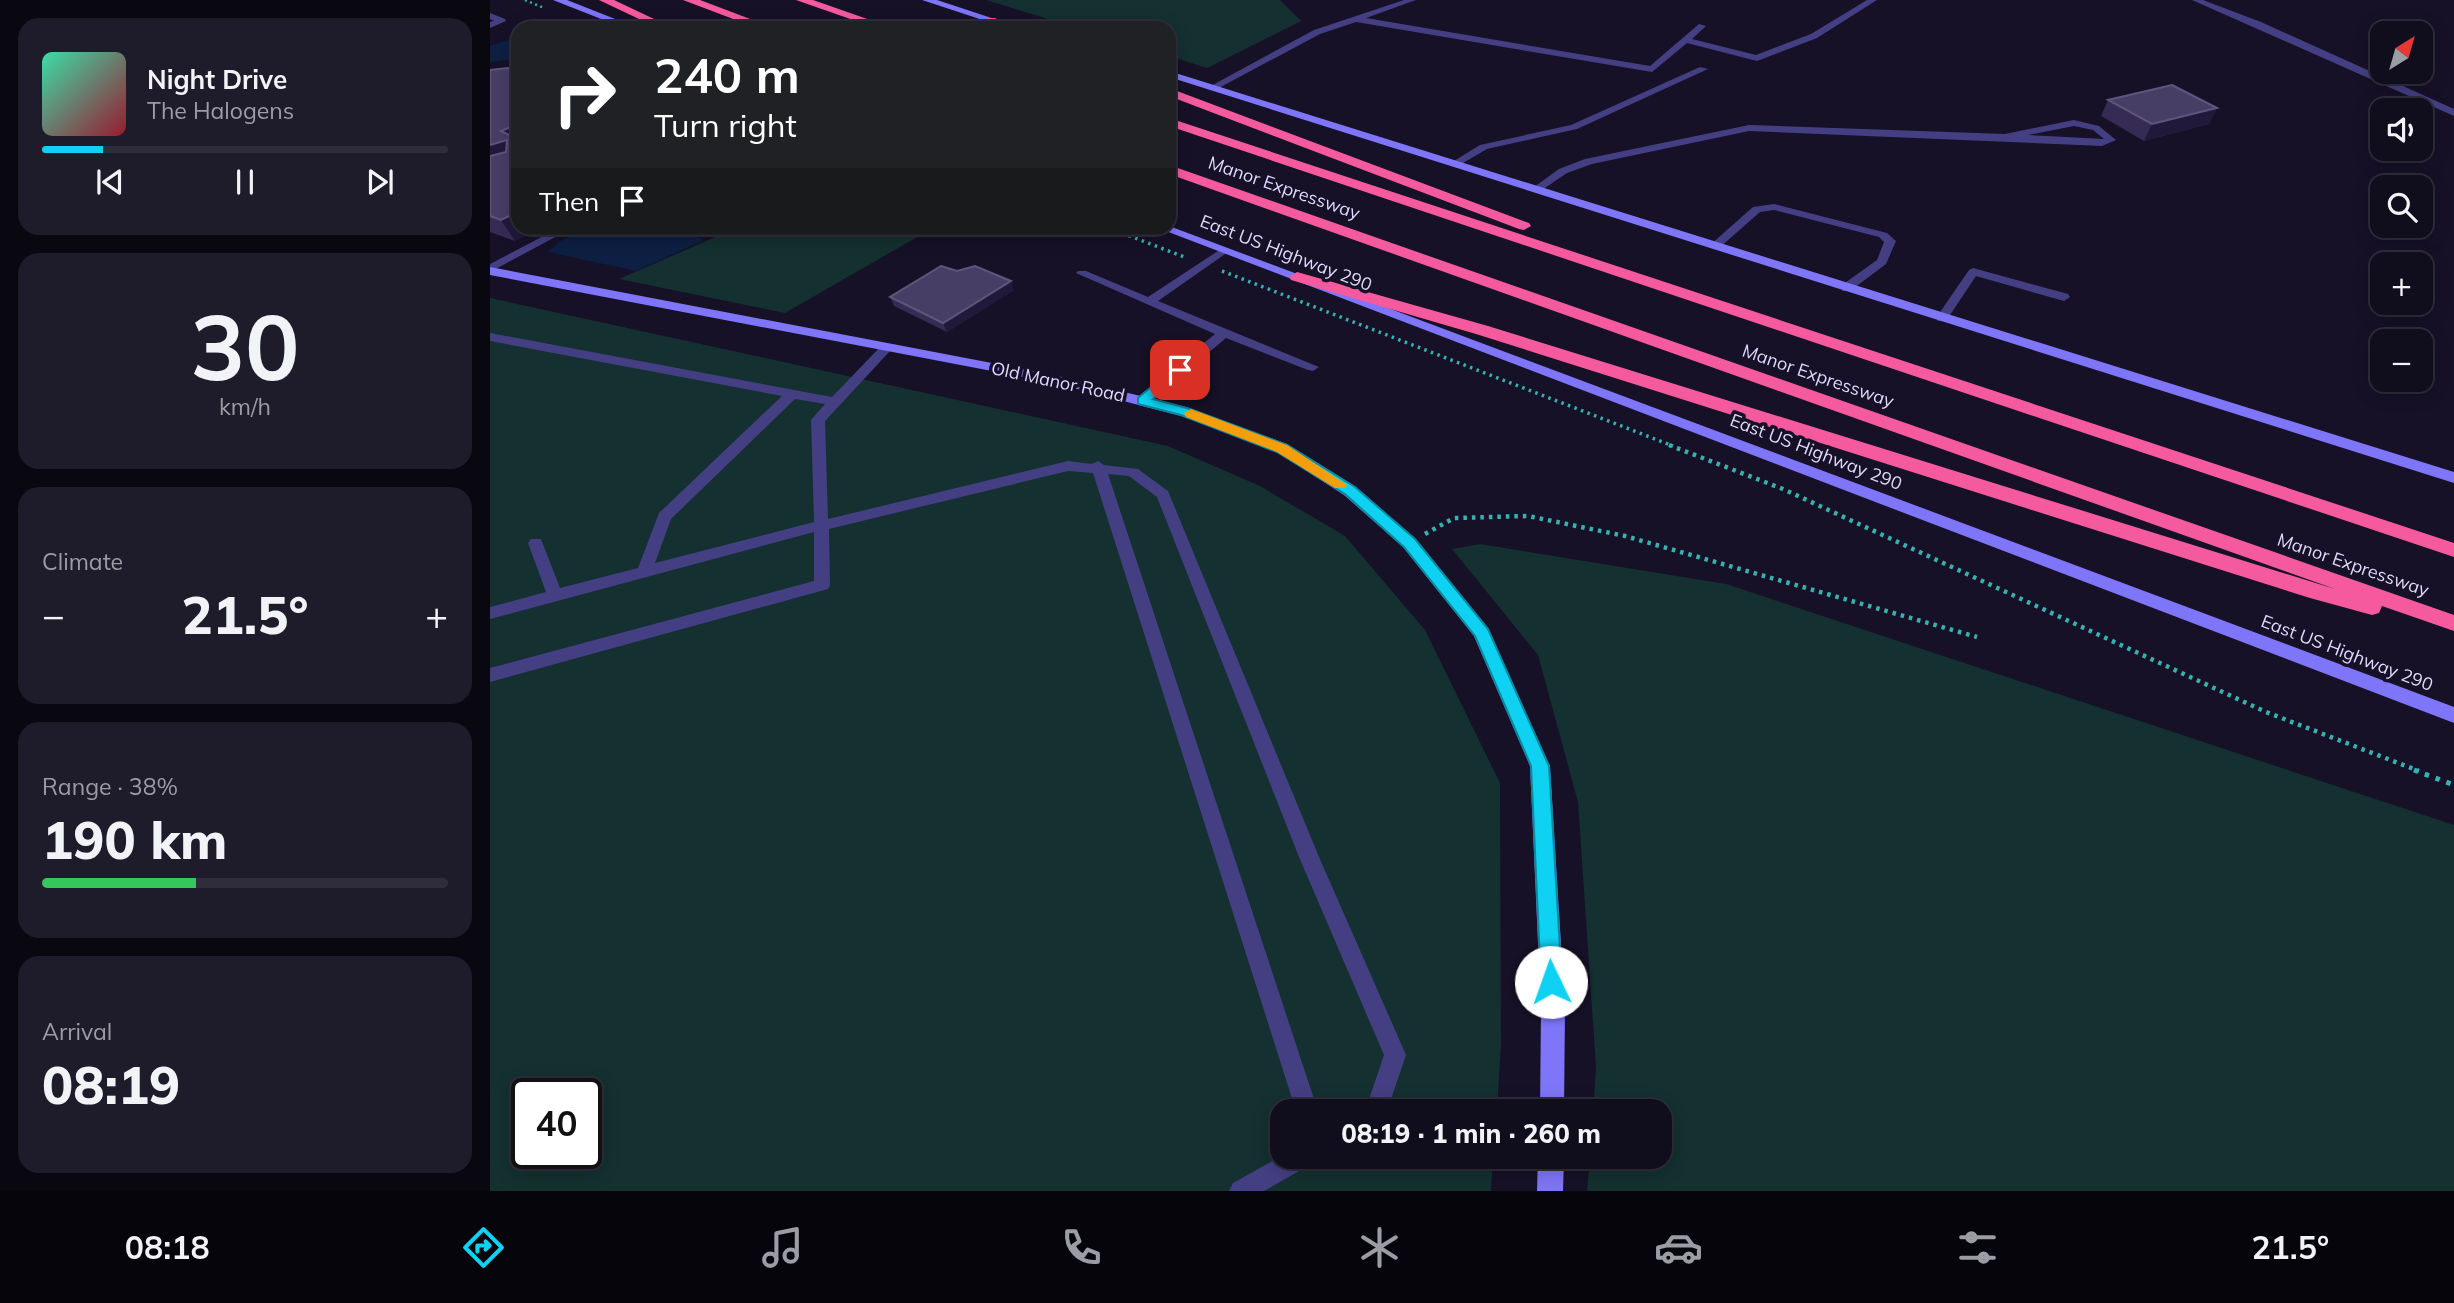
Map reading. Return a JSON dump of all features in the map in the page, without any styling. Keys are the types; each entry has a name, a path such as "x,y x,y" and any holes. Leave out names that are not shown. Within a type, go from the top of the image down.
{"highway":[{"path":"606,0 652,21"},
{"path":"689,0 748,21"},
{"path":"803,0 866,21"},
{"path":"1176,95 1610,258 1687,295"},
{"name":"Manor Expressway","path":"1176,124 2454,550"},
{"name":"Manor Expressway","path":"1176,171 2454,623"},
{"path":"1297,277 1482,330 2310,590 2454,629"}],"main road":[{"path":"558,0 614,21"},
{"path":"927,0 994,21"},
{"path":"1176,76 2454,478"},
{"name":"East US Highway 290","path":"1176,232 2454,715"},
{"name":"Old Manor Road","path":"490,270 1054,379 1186,412 1282,448 1350,491 1409,543 1482,633 1540,766 1553,1009 1552,1099"},
{"path":"1550,1191 1551,1169"}],"lane":[{"path":"1212,88 1317,32 1412,0"},
{"path":"1685,40 1756,58 1814,36 1872,0"},
{"path":"2196,0 2258,24 2454,113"},
{"path":"490,16 502,21 490,25"},
{"path":"1355,19 1652,69 1702,26"},
{"path":"1454,164 1484,147 1574,127 1703,69"},
{"path":"1535,190 1563,171 1589,161 1732,130 2005,137 2102,143 2111,140 2096,128 2074,122 2005,137"},
{"path":"1715,246 1757,209 1774,206 1883,235 1890,241 1882,262 1846,288"},
{"path":"490,270 553,235"},
{"path":"1150,301 1224,250"},
{"path":"1942,318 1973,272 2064,297"},
{"path":"1082,273 1313,367"},
{"path":"1142,401 1224,333"},
{"path":"490,337 835,402"},
{"path":"490,675 822,585 823,526 817,492 818,420 887,347"},
{"path":"645,571 664,517 792,394"},
{"path":"490,613 645,571 1068,466 1098,466 1133,472 1163,494 1310,857 1395,1055 1380,1099"},
{"path":"1098,466 1303,1099"},
{"path":"536,543 555,595"},
{"path":"1241,1191 1280,1169"}],"path":[{"path":"1127,235 1783,489 2266,712 2454,785"},
{"path":"1409,543 1454,518 1528,516 1625,537 1977,637"}],"green space":[{"path":"986,0 1280,0 1301,21 1207,68 1176,58 1176,21 1054,21"},
{"path":"720,235 921,235 785,313 619,279"},
{"path":"490,298 1168,446 1260,486 1345,536 1425,630 1500,783 1501,1044 1498,1099 1270,1099 1270,1169 1492,1169 1491,1191 490,1191"},
{"path":"1480,544 1726,584 2454,825 2454,1191 1587,1191 1589,1169 1672,1169 1672,1099 1594,1099 1596,1067 1578,802 1538,655 1452,549"}],"water":[{"path":"511,39 511,60 490,62 490,46"},
{"path":"574,235 694,235 704,240 636,271 548,252 560,241"}],"building":[{"path":"511,68 511,127 501,131 511,136 511,215 501,220 490,216 490,156 506,152 507,140 490,145 490,70"},
{"path":"2172,85 2217,108 2152,124 2108,100"},
{"path":"941,266 957,271 975,266 1011,281 943,323 890,297"}],"slow traffic":[{"path":"1191,413 1282,448 1340,485"}],"route":[{"path":"1180,370 1142,401 1186,412 1282,448 1350,491 1409,543 1482,633 1540,766 1551,982"}]}
